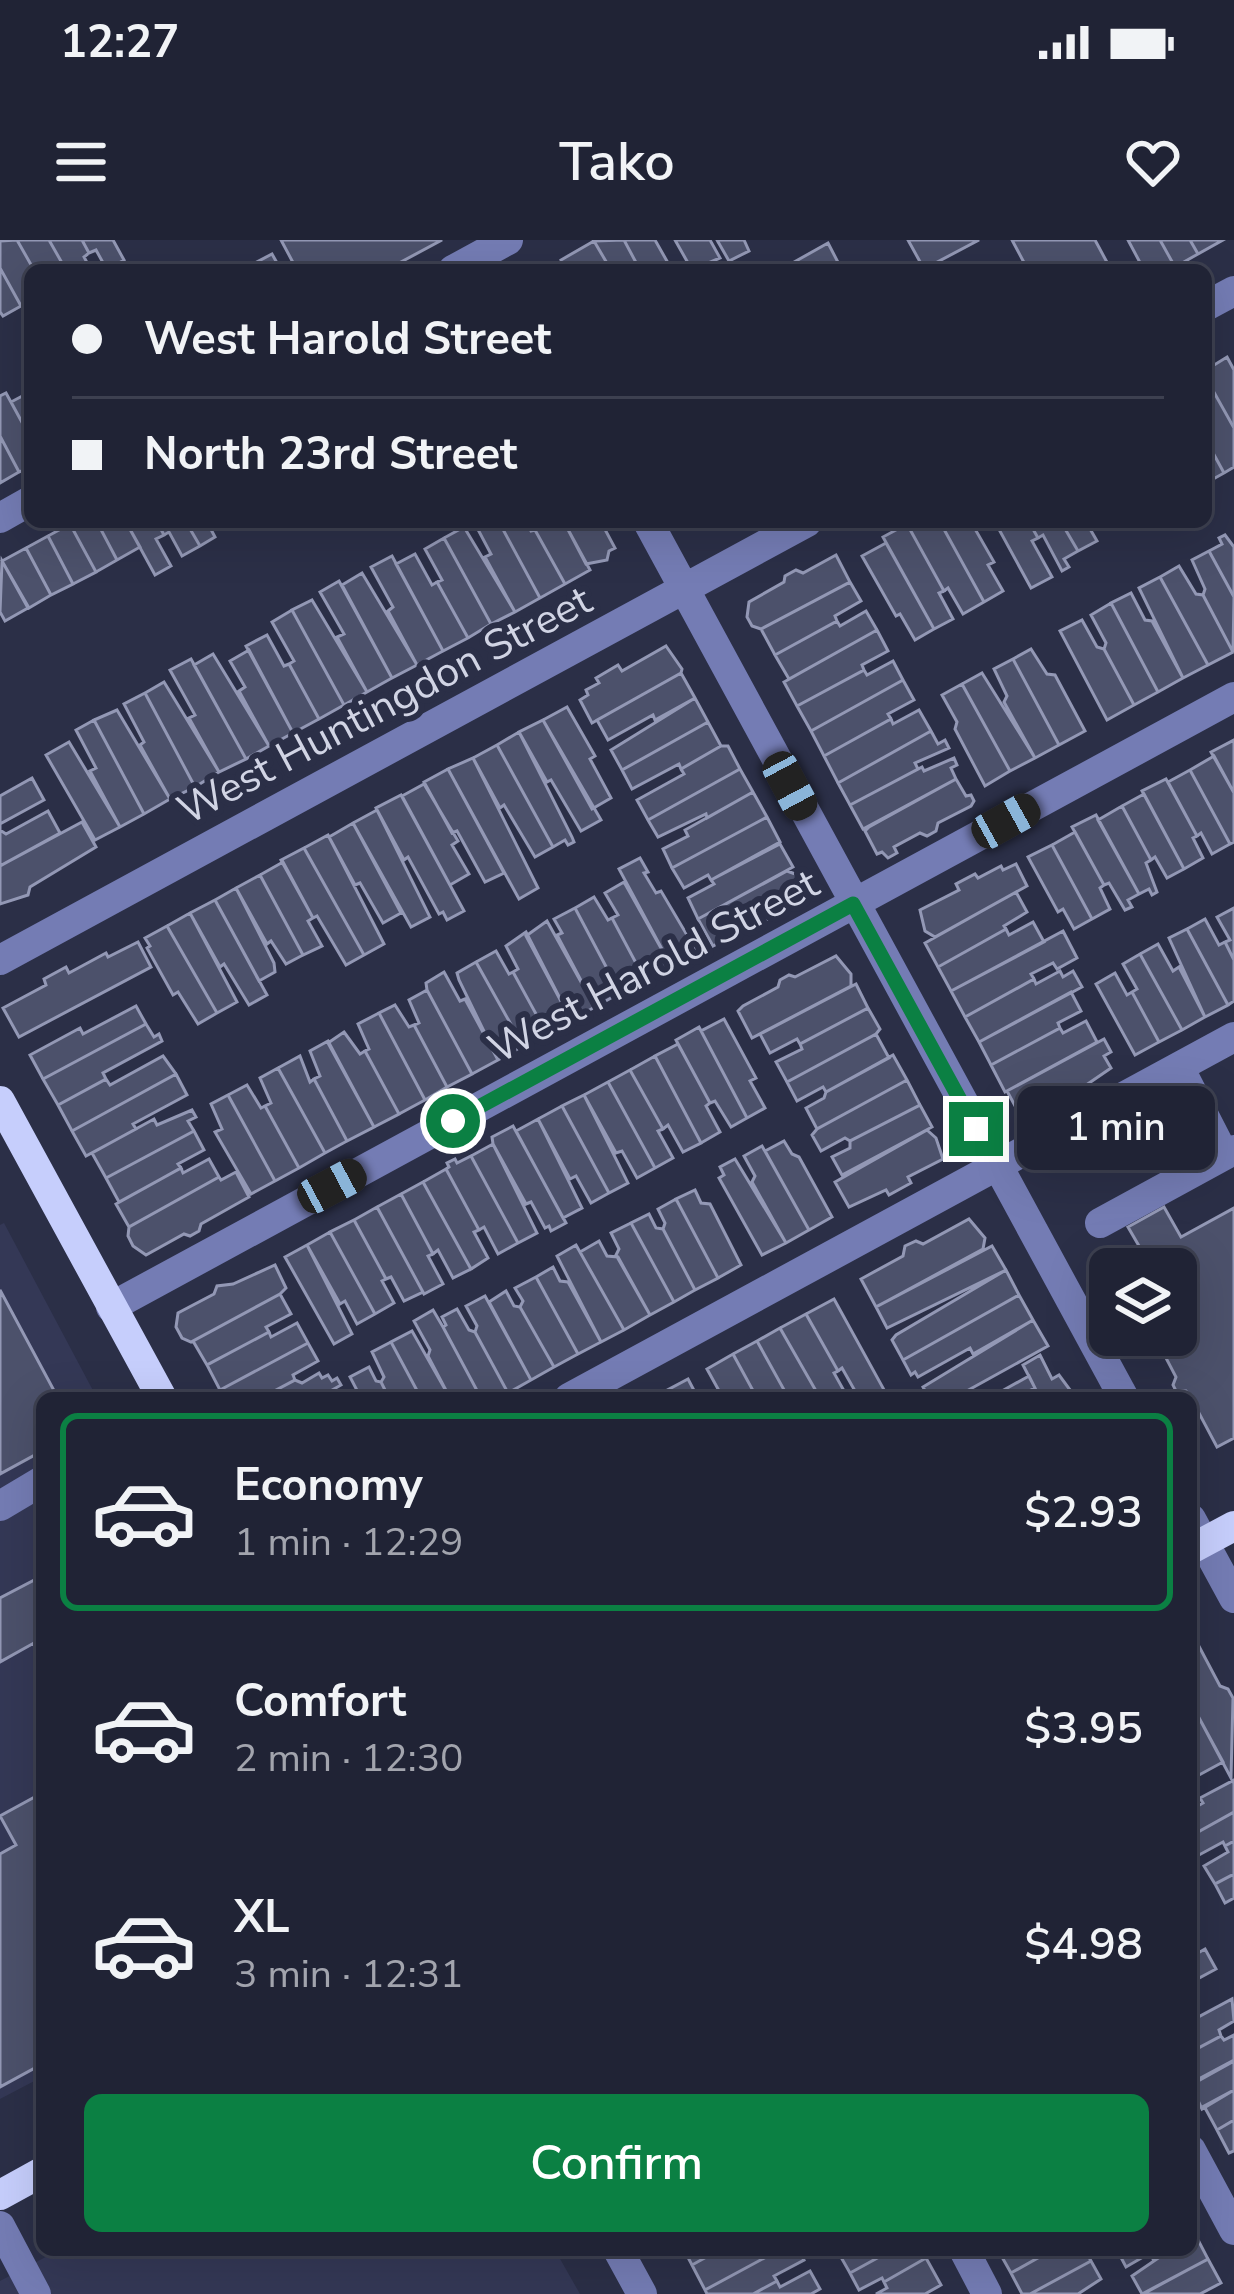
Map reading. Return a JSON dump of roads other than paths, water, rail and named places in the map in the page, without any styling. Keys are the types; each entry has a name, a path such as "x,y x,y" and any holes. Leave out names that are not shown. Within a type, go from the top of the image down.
{"main road":[{"path":"0,1101 159,1392"},
{"path":"1197,1535 1234,1526"},
{"path":"0,2195 36,2175"}],"street":[{"path":"467,264 501,249"},
{"path":"651,528 1121,1392"},
{"name":"West Huntingdon Street","path":"0,960 796,528"},
{"name":"West Harold Street","path":"111,1307 1234,698"},
{"path":"580,1392 1234,1037"},
{"path":"1100,1222 1229,1152 1179,1067"},
{"path":"0,1506 36,1485"},
{"path":"1197,1539 1234,1598"},
{"path":"1197,2161 1234,2230"},
{"path":"0,2226 36,2294"},
{"path":"621,2256 642,2294"},
{"path":"967,2256 987,2294"}]}
